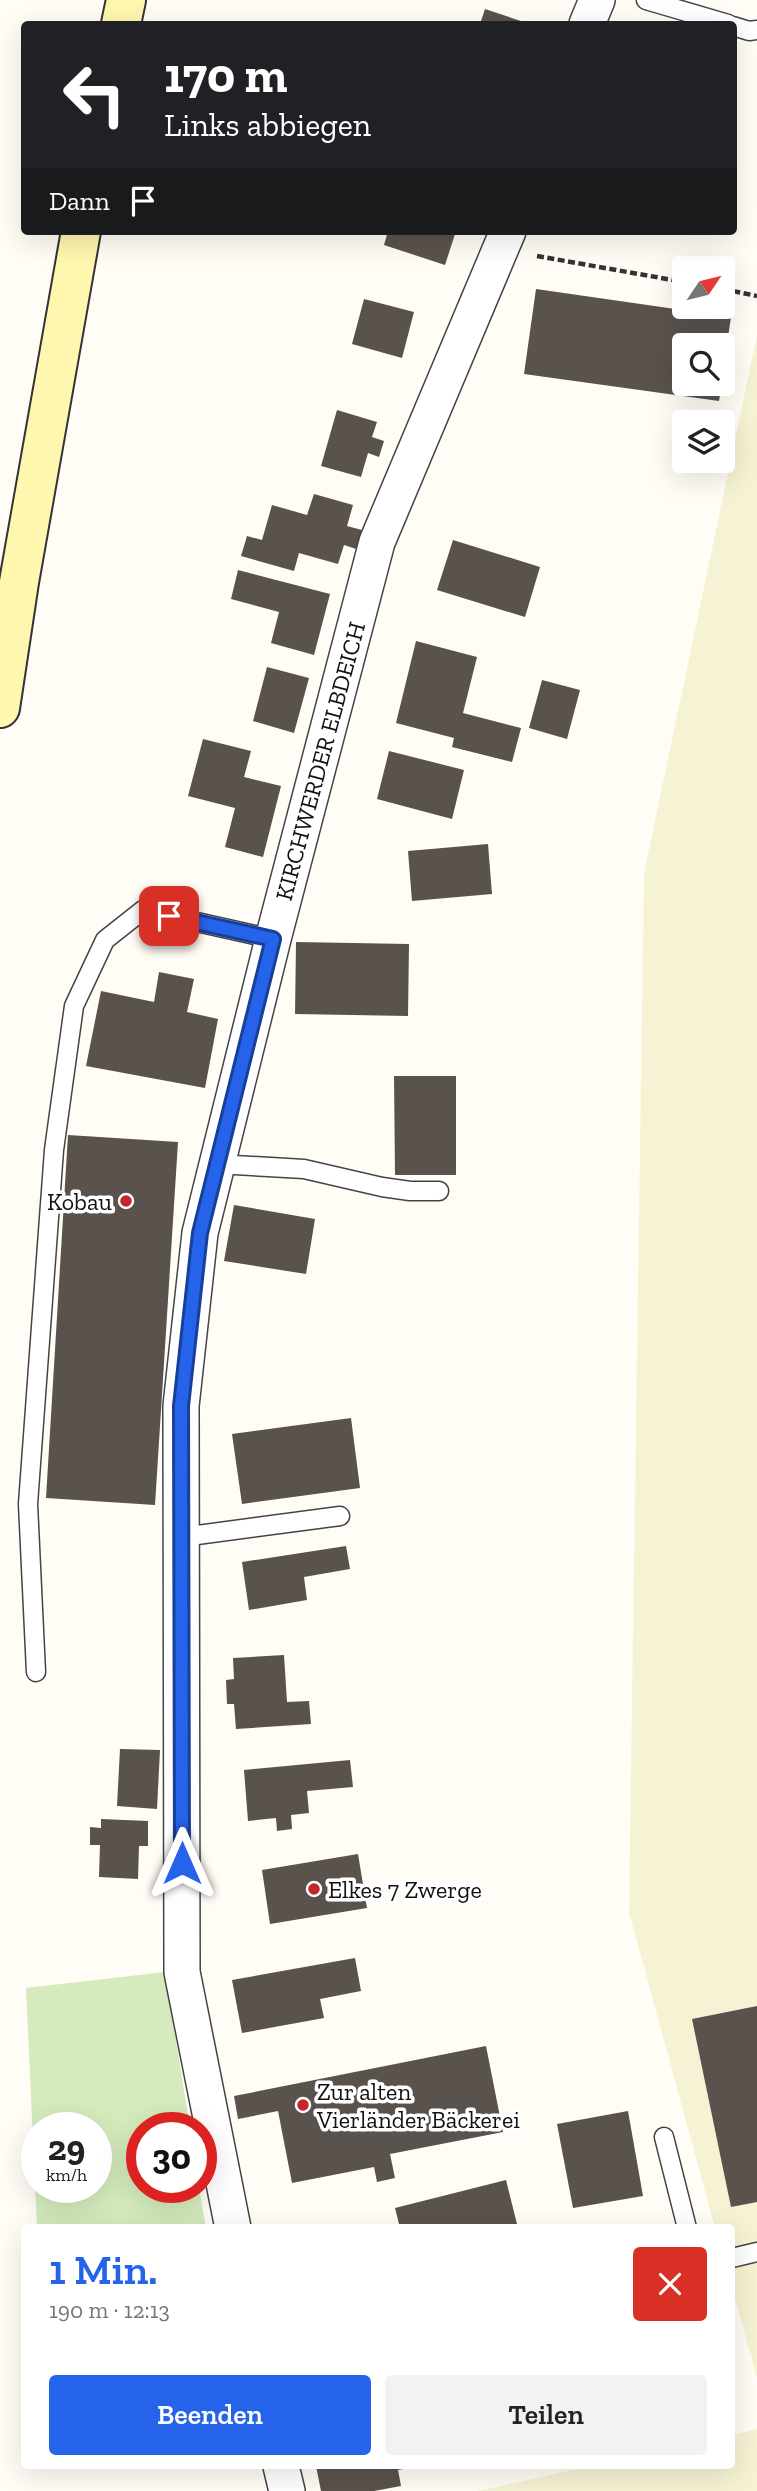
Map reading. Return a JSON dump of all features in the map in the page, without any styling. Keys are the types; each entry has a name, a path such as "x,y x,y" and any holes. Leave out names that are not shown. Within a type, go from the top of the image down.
{"street":[{"path":"122,21 126,0"},
{"path":"588,21 597,0"},
{"path":"0,708 80,235"},
{"name":"KIRCHWERDER ELBDEICH","path":"232,2224 182,1972 181,1406 200,1233 273,939 377,542 505,240"},
{"path":"282,2469 287,2491"}],"lane":[{"path":"646,0 718,21"},
{"path":"737,27 757,30"},
{"path":"36,1672 28,1504 54,1150 74,1006 105,940 143,910 273,939"},
{"path":"217,1164 304,1169 391,1188 439,1191"},
{"path":"182,1537 340,1516"},
{"path":"664,2137 686,2224"},
{"path":"735,2257 757,2252"}],"path":[{"path":"505,240 672,279"},
{"path":"735,291 757,296"}],"shaded area":[{"path":"757,335 757,2378 735,2298 735,2224 714,2224 629,1912 644,873 728,473 735,473 735,440"},
{"path":"757,2429 757,2491 478,2491 577,2469 735,2469 735,2434"}],"green space":[{"path":"165,1972 187,2112 126,2112 126,2203 202,2203 205,2224 37,2224 36,2203 112,2203 112,2112 32,2112 26,1988"}],"building":[{"path":"485,9 521,21 481,21"},
{"path":"387,235 455,235 445,265 384,245"},
{"path":"536,289 672,309 672,319 731,319 729,333 672,333 672,394 524,374"},
{"path":"364,299 414,312 402,358 352,344"},
{"path":"683,396 720,396 719,401"},
{"path":"337,410 377,422 372,437 384,441 379,457 368,453 361,477 321,466"},
{"path":"314,494 353,505 347,526 362,530 356,549 344,545 338,564 299,553 294,571 241,556 247,536 262,540 272,505 307,515"},
{"path":"453,540 540,567 525,617 437,590"},
{"path":"238,570 330,594 314,655 271,643 279,612 231,599"},
{"path":"416,641 477,657 463,713 521,728 512,762 452,747 454,738 396,723"},
{"path":"267,667 309,678 294,733 253,721"},
{"path":"542,680 580,690 567,739 529,728"},
{"path":"203,739 251,751 244,777 281,786 263,857 225,847 235,808 188,796"},
{"path":"389,751 464,770 452,819 377,799"},
{"path":"488,844 492,894 412,901 408,851"},
{"path":"296,942 409,944 408,1016 295,1014"},
{"path":"159,972 194,979 187,1012 218,1019 205,1088 86,1066 101,991 154,1002"},
{"path":"394,1076 456,1076 456,1175 395,1175"},
{"path":"68,1135 178,1142 155,1505 46,1498"},
{"path":"234,1205 315,1219 306,1274 224,1261"},
{"path":"351,1418 360,1488 242,1504 232,1434"},
{"path":"346,1546 350,1569 304,1577 307,1600 249,1610 242,1562"},
{"path":"284,1655 287,1702 309,1701 311,1724 236,1729 234,1704 227,1704 226,1680 234,1679 233,1658"},
{"path":"120,1749 160,1750 157,1809 117,1806"},
{"path":"350,1760 353,1787 307,1791 309,1813 291,1815 292,1829 277,1831 276,1818 248,1821 244,1770"},
{"path":"101,1819 148,1821 148,1846 139,1846 138,1879 99,1877 100,1845 90,1845 90,1827 101,1828"},
{"name":"Elkes 7 Zwerge","path":"358,1854 367,1908 270,1924 262,1870"},
{"path":"355,1958 361,1991 320,1999 324,2018 242,2033 232,1980"},
{"path":"757,2006 757,2202 731,2207 692,2019"},
{"path":"486,2046 503,2132 390,2154 395,2178 377,2182 374,2167 292,2183 278,2111 238,2119 234,2096"},
{"path":"628,2111 643,2196 573,2208 557,2124"},
{"path":"506,2180 517,2224 399,2224 395,2208"},
{"path":"317,2469 403,2469 398,2470 401,2486 374,2491 321,2491"}],"place":[{"name":"Kobau","path":"126,1201"},
{"name":"Elkes 7 Zwerge","path":"314,1889"},
{"name":"Zur alten Vierländer Bäckerei","path":"303,2105"}],"route":[{"path":"169,916 273,939 200,1233 181,1406 182,1863"}]}
